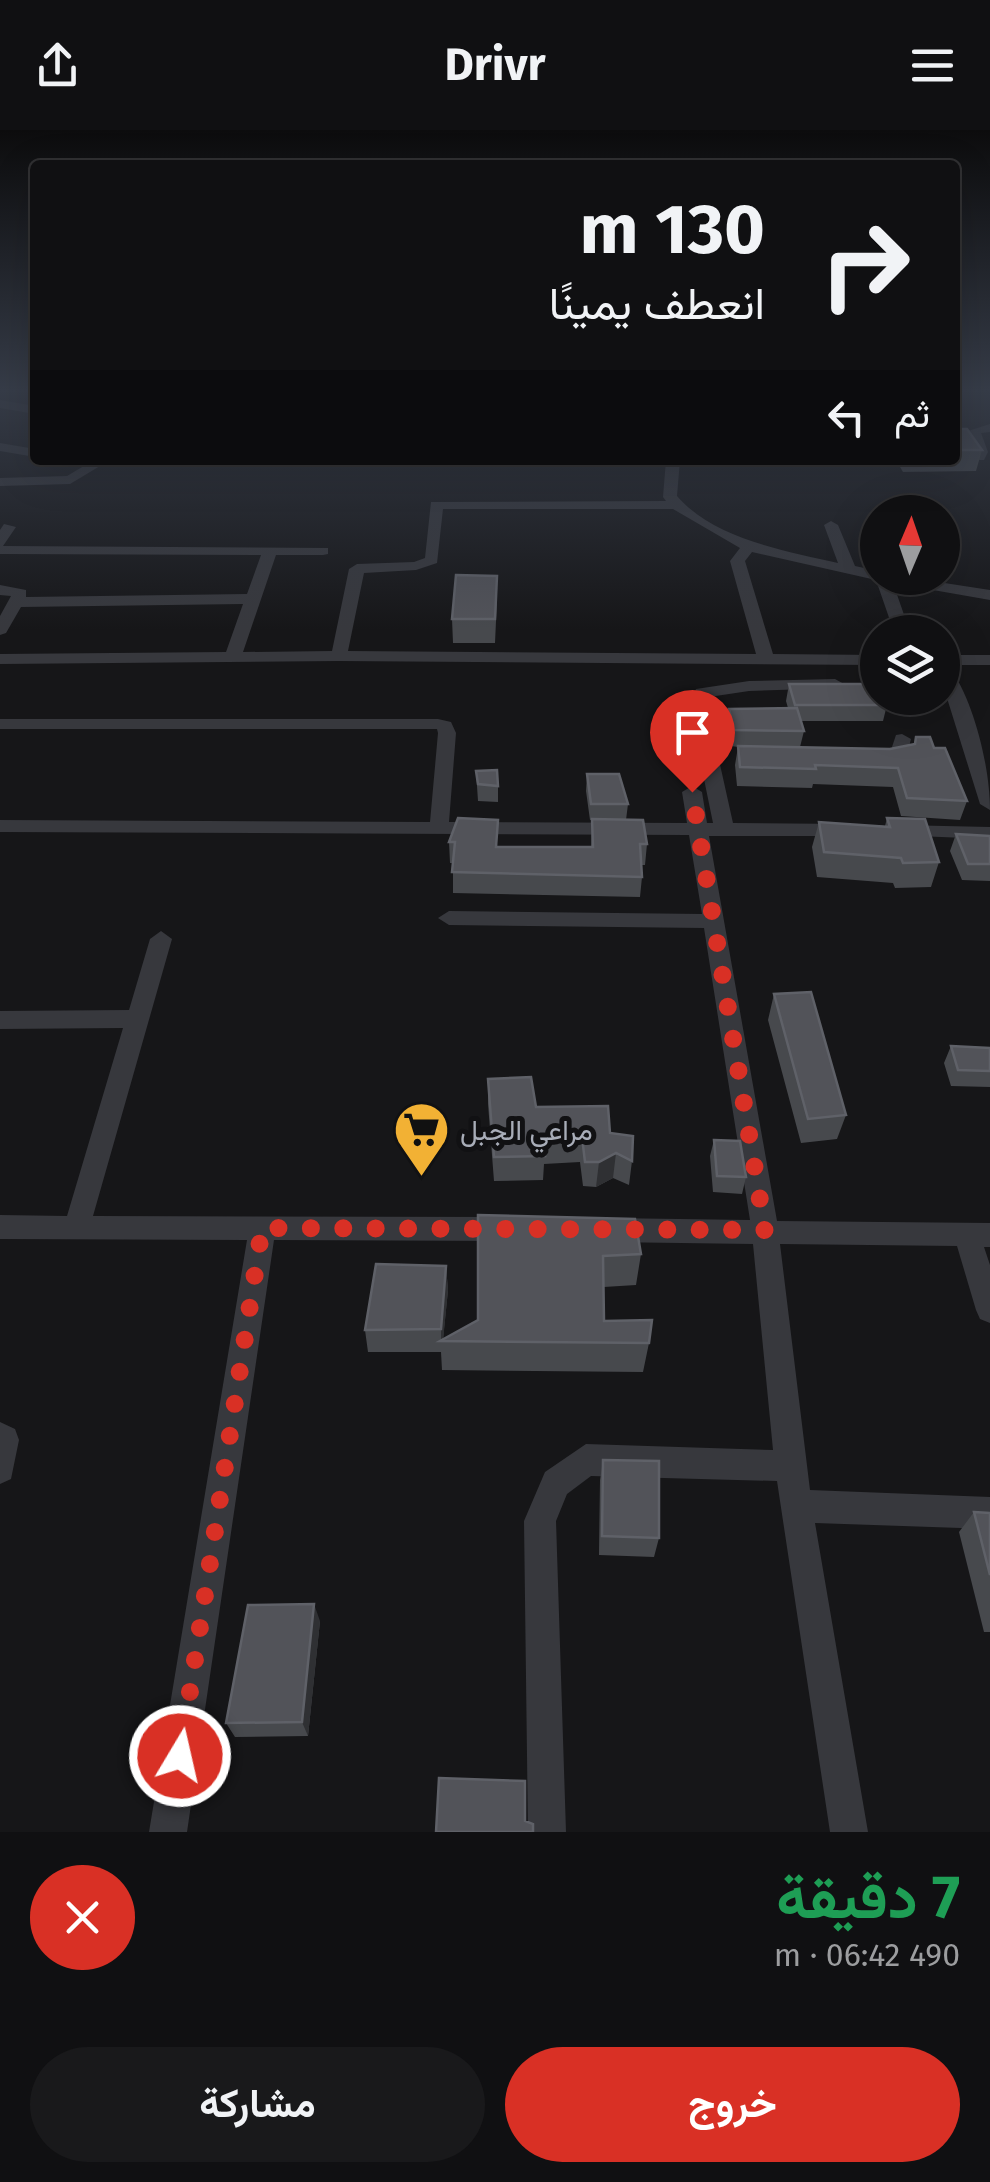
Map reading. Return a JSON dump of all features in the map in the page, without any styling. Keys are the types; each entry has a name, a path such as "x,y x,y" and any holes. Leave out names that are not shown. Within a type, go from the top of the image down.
{"street":[{"path":"0,482 70,480 85,471"},
{"path":"672,471 670,497 675,506"},
{"path":"339,656 357,569 416,566 432,560 436,505 675,506 749,547 860,573"},
{"path":"831,525 849,571"},
{"path":"749,547 737,561 766,660"},
{"path":"0,550 323,551"},
{"path":"233,656 270,550"},
{"path":"0,590 18,590 17,602 0,630"},
{"path":"960,590 990,595"},
{"path":"17,602 253,599"},
{"path":"0,660 339,656 860,660"},
{"path":"960,660 990,660"},
{"path":"724,829 718,755 698,706 702,693 748,686 835,684"},
{"path":"960,710 990,804"},
{"path":"0,724 438,724 445,726 447,732 440,830"},
{"path":"865,757 894,757 902,739"},
{"path":"692,792 765,1230 790,1466 849,1832"},
{"path":"0,826 990,833"},
{"path":"449,918 714,921"},
{"path":"77,1226 161,939"},
{"path":"0,1020 138,1019"},
{"path":"0,1227 533,1230"},
{"path":"168,1832 262,1228"},
{"path":"572,1230 978,1235 990,1310"},
{"path":"0,1437 4,1440 0,1468"},
{"path":"547,1832 540,1521 556,1483 586,1460 790,1466"},
{"path":"796,1506 990,1512"}],"building":[{"path":"456,575 497,576 495,619 452,619"},
{"path":"789,684 860,684 860,705 795,705"},
{"path":"797,708 804,731 734,730 729,709"},
{"path":"916,737 930,737 934,748 945,748 967,801 907,798 898,768 740,767 738,746 890,749 915,744"},
{"path":"497,770 498,786 478,784 476,771"},
{"path":"587,774 619,774 628,804 591,804"},
{"path":"458,818 498,820 496,847 593,847 592,819 643,820 647,844 640,844 642,877 452,872 455,842 449,842"},
{"path":"887,818 925,819 939,862 903,863 901,858 824,852 819,822 890,827"},
{"path":"956,834 990,836 990,864 968,864"},
{"path":"811,992 846,1115 808,1119 774,994"},
{"path":"951,1046 990,1048 990,1071 958,1070"},
{"path":"531,1077 536,1107 608,1106 610,1133 633,1136 632,1161 616,1153 599,1162 585,1162 582,1137 542,1140 545,1156 494,1157 488,1079"},
{"path":"714,1140 740,1141 746,1177 717,1176"},
{"path":"478,1215 635,1219 641,1254 603,1256 604,1321 652,1320 649,1343 440,1341 478,1320"},
{"path":"376,1264 446,1266 441,1329 365,1330"},
{"path":"603,1460 659,1461 659,1538 602,1536"},
{"path":"974,1512 990,1513 990,1575"},
{"path":"314,1604 302,1722 226,1723 248,1605"},
{"path":"439,1778 525,1781 525,1821 533,1824 533,1832 436,1832"}],"place":[{"name":"مراعي الجبل","path":"421,1179"}],"route":[{"path":"180,1756 262,1228 765,1230 692,792"}]}
